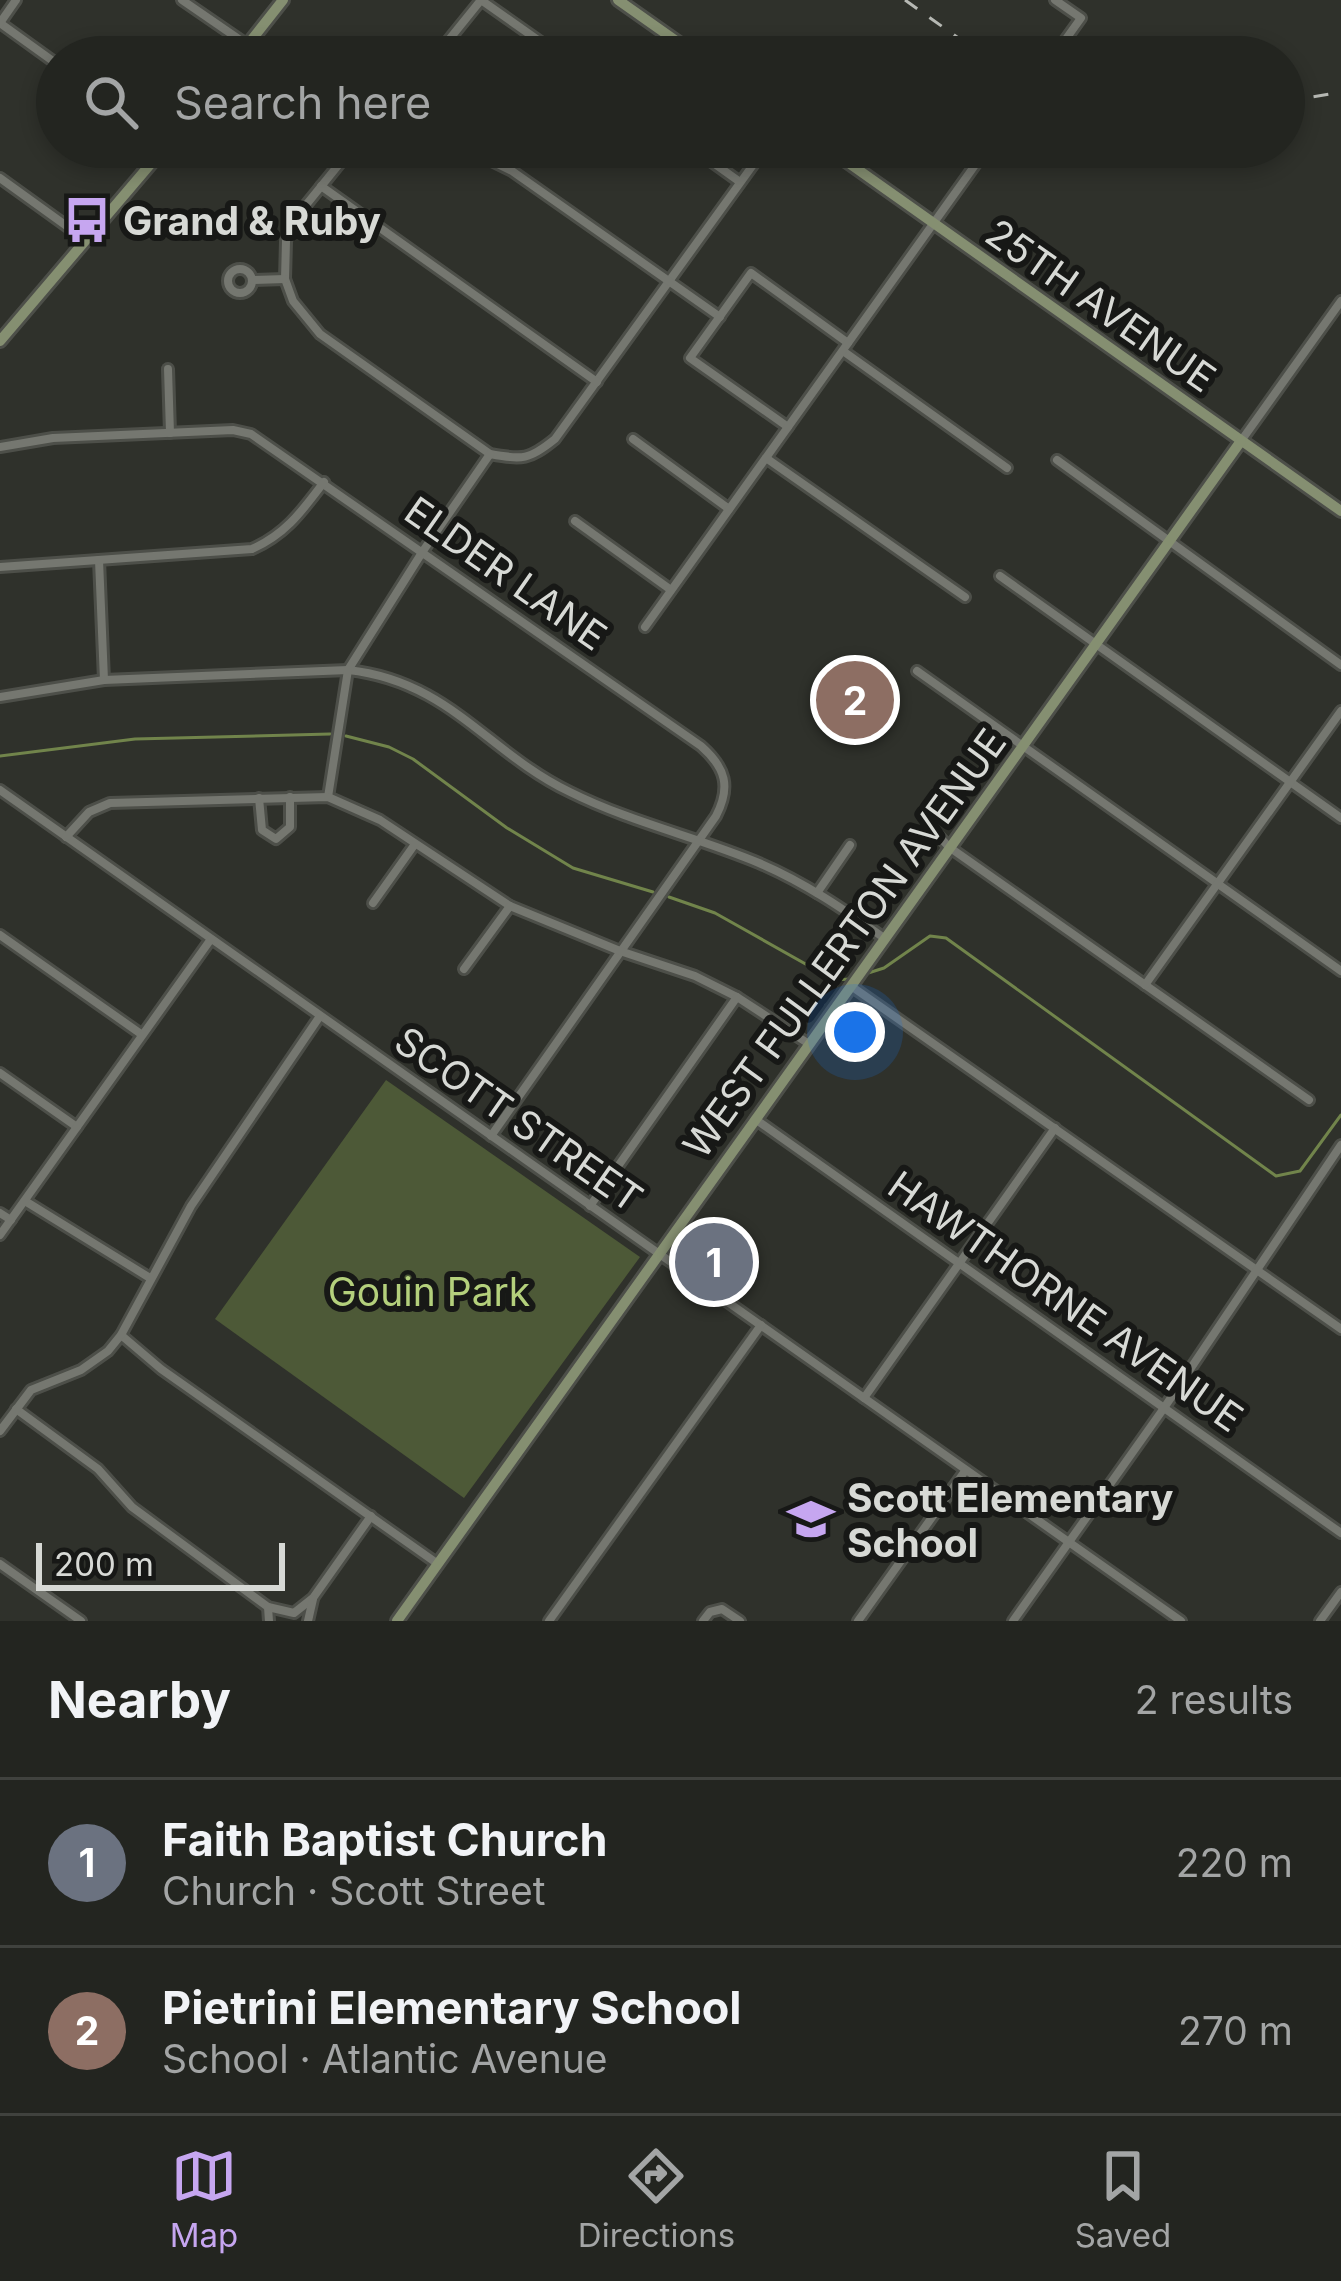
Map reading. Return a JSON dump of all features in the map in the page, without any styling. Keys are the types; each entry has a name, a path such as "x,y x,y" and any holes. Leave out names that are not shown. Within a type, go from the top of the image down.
{"street":[{"path":"16,0 0,23 36,49"},
{"path":"182,0 233,36"},
{"path":"255,36 283,0"},
{"path":"452,36 481,0 532,36"},
{"path":"619,0 670,36"},
{"path":"1055,0 1081,18 1068,36"},
{"path":"2,334 147,168"},
{"path":"336,168 293,221 286,241 285,279 293,301 320,334 490,454 530,458 555,439 750,168"},
{"path":"506,168 720,316"},
{"path":"720,168 740,182"},
{"name":"25TH AVENUE","path":"856,168 1341,512"},
{"path":"645,627 973,168"},
{"path":"0,178 86,240"},
{"path":"321,186 597,382"},
{"path":"788,427 690,358 751,273 1006,468"},
{"path":"252,280 285,279"},
{"name":"WEST FULLERTON AVENUE","path":"397,1621 1341,302"},
{"path":"168,369 170,433"},
{"name":"ELDER LANE","path":"0,446 53,438 233,430 251,434 714,758 723,773 725,795 699,841 491,1136"},
{"path":"633,439 729,509"},
{"path":"328,797 349,670 490,454"},
{"path":"766,458 965,597"},
{"path":"1057,460 1341,664"},
{"path":"0,567 252,550 293,524 324,482"},
{"path":"575,521 671,590"},
{"path":"99,560 104,680"},
{"path":"1000,576 1341,818"},
{"path":"0,697 104,680 349,670 384,674 416,685 565,790 759,863 817,893 884,938"},
{"path":"917,671 1341,971"},
{"path":"1145,986 1341,710"},
{"name":"SCOTT STREET","path":"0,790 1180,1621"},
{"path":"259,798 262,830 276,839 290,827 290,797"},
{"path":"66,836 89,812 110,803 328,797 367,812 510,906 695,976 737,997 808,1044"},
{"path":"933,830 949,847 1309,1100"},
{"path":"373,903 415,844"},
{"path":"817,893 850,845"},
{"path":"464,969 510,906"},
{"path":"0,934 141,1034"},
{"path":"0,1235 211,939"},
{"path":"851,985 1341,1329"},
{"path":"590,1206 737,997"},
{"path":"0,1431 31,1390 64,1379 96,1360 121,1335 190,1206 320,1016"},
{"path":"0,1073 76,1126"},
{"name":"HAWTHORNE AVENUE","path":"754,1119 1341,1533"},
{"path":"864,1398 1055,1128"},
{"path":"1013,1621 1341,1145"},
{"path":"25,1202 150,1278"},
{"path":"0,1213 11,1220"},
{"path":"549,1621 760,1325"},
{"path":"121,1335 161,1369 438,1564"},
{"path":"16,1408 98,1469 132,1507 268,1607 294,1613 313,1598 371,1516"},
{"path":"858,1621 965,1471"},
{"path":"0,1564 67,1617 81,1621"},
{"path":"1320,1621 1341,1592"},
{"path":"308,1621 313,1598"},
{"path":"268,1607 268,1621"},
{"path":"704,1621 710,1612 722,1609 740,1621"}],"green space":[{"name":"Gouin Park","path":"386,1080 640,1257 464,1498 215,1319"}],"waterway":[{"path":"0,756 135,739 330,734"},
{"path":"346,736 413,759 507,828 573,868 653,892"},
{"path":"669,897 715,913 834,980 850,979"},
{"path":"865,974 884,968 930,936 946,938 1276,1176 1300,1171 1341,1115"}],"railway":[{"path":"905,0 956,36"},
{"path":"1305,98 1341,92"}],"place":[{"name":"Grand & Ruby","path":"87,220"},
{"name":"Pietrini Elementary School","path":"855,700"},
{"name":"Faith Baptist Church","path":"714,1262"},
{"name":"Scott Elementary School","path":"811,1519"}]}
